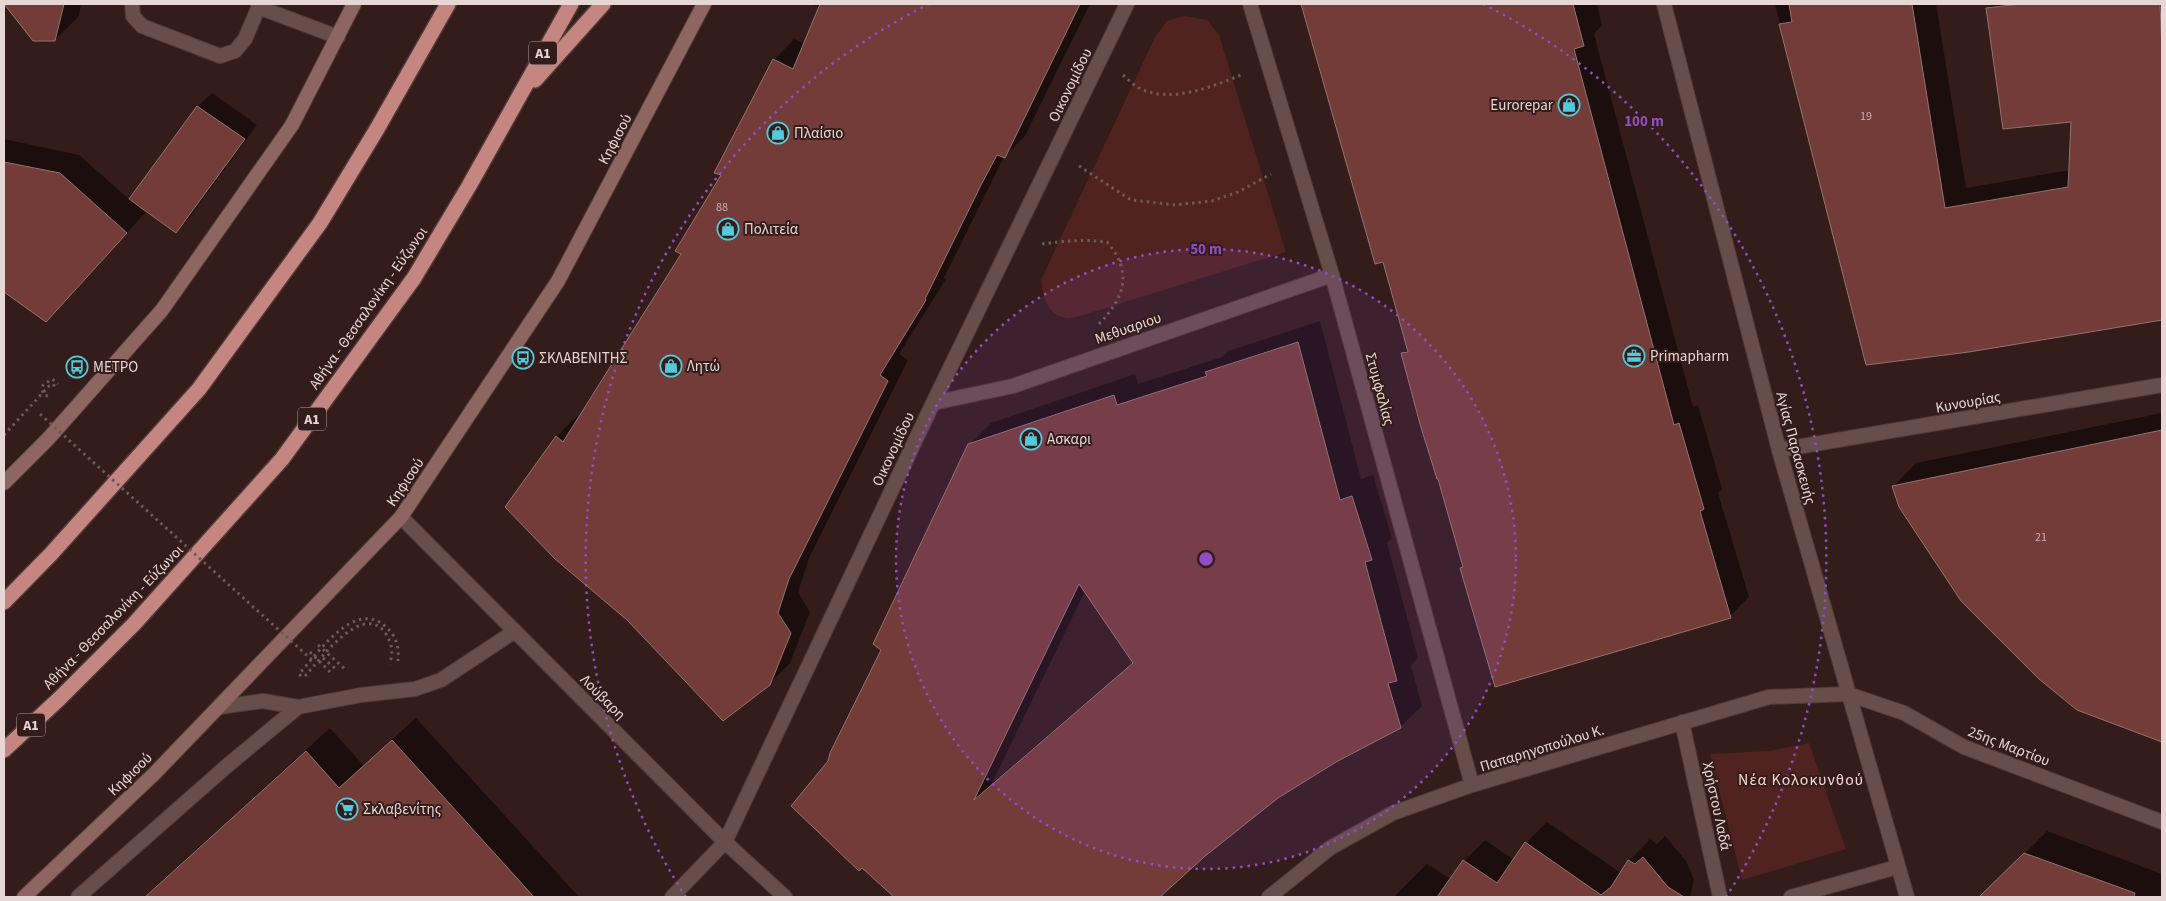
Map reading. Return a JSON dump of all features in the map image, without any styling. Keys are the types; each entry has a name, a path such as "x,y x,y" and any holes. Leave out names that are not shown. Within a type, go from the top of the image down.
{"highway":[{"path":"4,602 58,546 205,381 320,223 377,129 448,4"},
{"name":"Αθήνα - Θεσσαλονίκη - Εύζωνοι","path":"4,750 59,699 134,624 282,459 414,278 469,186 571,4"},
{"path":"515,101 603,4"}],"main road":[{"path":"4,483 48,439 162,310 292,125 354,4"},
{"name":"Κηφισού","path":"24,897 154,774 401,517 558,281 704,4"}],"street":[{"path":"132,4 133,16 142,26 220,56 235,52 244,39 259,5 338,37"},
{"name":"Οικονομίδου","path":"672,897 725,842 933,403 1127,4"},
{"name":"Στυμφαλίας","path":"1250,4 1332,275 1472,786"},
{"name":"Αγίας Παρασκευής","path":"1664,4 1779,450 1907,897"},
{"name":"Μεθυαριου","path":"933,403 1013,386 1332,275"},
{"name":"Κυνουρίας","path":"1779,450 2162,385"},
{"name":"Λούβαρη","path":"401,517 725,842 785,897"},
{"path":"219,707 263,700 298,707 361,695 401,692 441,680 515,631"},
{"name":"Παπαρηγοπούλου Κ.","path":"1269,897 1330,848 1385,817 1472,786 1769,697 1848,694"},
{"name":"25ης Μαρτίου","path":"1848,694 1904,713 1964,747 2162,822"},
{"path":"78,897 228,765 298,707"},
{"name":"Χρήστου Λαδά","path":"1682,722 1720,897"},
{"path":"1791,897 1897,867"}],"path":[{"path":"1106,48 1120,73 1139,88 1167,95 1226,82 1245,74 1266,58"},
{"path":"1059,143 1078,165 1131,200 1175,205 1212,201 1238,192 1270,175 1296,156"},
{"path":"1007,250 1079,239 1107,242 1118,256 1123,271 1122,288 1111,311 1098,325"},
{"path":"4,435 49,386"},
{"path":"40,414 312,660"},
{"path":"299,674 338,632 353,620 370,617 382,623 391,632 398,644 396,670"},
{"path":"314,666 344,634 358,626 371,624 386,634 392,646 392,657 388,666"},
{"path":"293,629 322,648 347,671"},
{"path":"293,629 331,673"},
{"path":"323,658 341,674"}],"shaded area":[{"path":"1184,16 1207,20 1219,35 1286,252 1083,315 1072,318 1060,316 1054,313 1047,304 1041,280 1155,37 1167,21"},
{"path":"1809,743 1846,849 1742,880 1710,754 1769,751"}],"building":[{"path":"4,4 64,4 55,41 33,41"},
{"path":"820,4 1080,4 1005,158 997,155 926,300 880,375 888,381 789,579 778,613 791,633 770,685 723,721 627,620 555,559 505,507 556,436 563,442 681,254 675,251 721,175 714,173 773,59 793,69"},
{"path":"1301,4 1573,4 1584,46 1574,49 1674,425 1679,423 1704,509 1700,511 1731,618 1495,687 1460,568 1463,567 1420,424 1401,353 1408,352 1383,262 1375,264"},
{"path":"1789,4 1912,4 1945,208 2068,187 2071,122 2003,129 1986,8 2020,4 2160,4 2162,50 2162,320 1969,352 1866,365 1779,24 1792,22"},
{"path":"197,106 245,139 176,233 129,199"},
{"path":"4,162 60,173 127,233 46,322 4,292"},
{"path":"1298,342 1340,500 1352,496 1372,560 1365,562 1397,681 1388,683 1401,728 1336,762 1278,798 1204,857 1160,897 894,897 862,868 859,871 791,806 828,761 830,753 881,650 873,644 968,444 1114,395 1117,405 1207,376 1205,372","holes":["1079,584 1133,663 974,800"]},
{"path":"2162,430 2162,742 2077,710 2039,679 1961,601 1899,507 1892,486"},
{"name":"Σκλαβενίτης","path":"392,740 534,897 145,897 306,751 339,788"},
{"path":"1525,842 1601,895 1611,887 1628,860 1635,864 1643,857 1668,887 1684,897 1437,897 1463,860 1497,883"},
{"path":"2024,853 2135,893 2134,897 1979,897"}],"place":[{"name":"Eurorepar","path":"1569,105"},
{"name":"Πλαίσιο","path":"778,133"},
{"name":"Πολιτεία","path":"728,229"},
{"name":"Primapharm","path":"1634,356"},
{"name":"ΣΚΛΑΒΕΝΙΤΗΣ","path":"523,358"},
{"name":"Λητώ","path":"671,366"},
{"name":"ΜΕΤΡΟ","path":"77,367"},
{"name":"Ασκαρι","path":"1031,439"},
{"name":"Σκλαβενίτης","path":"347,809"}],"district":[{"name":"Νέα Κολοκυνθού","path":"1801,779"}]}
